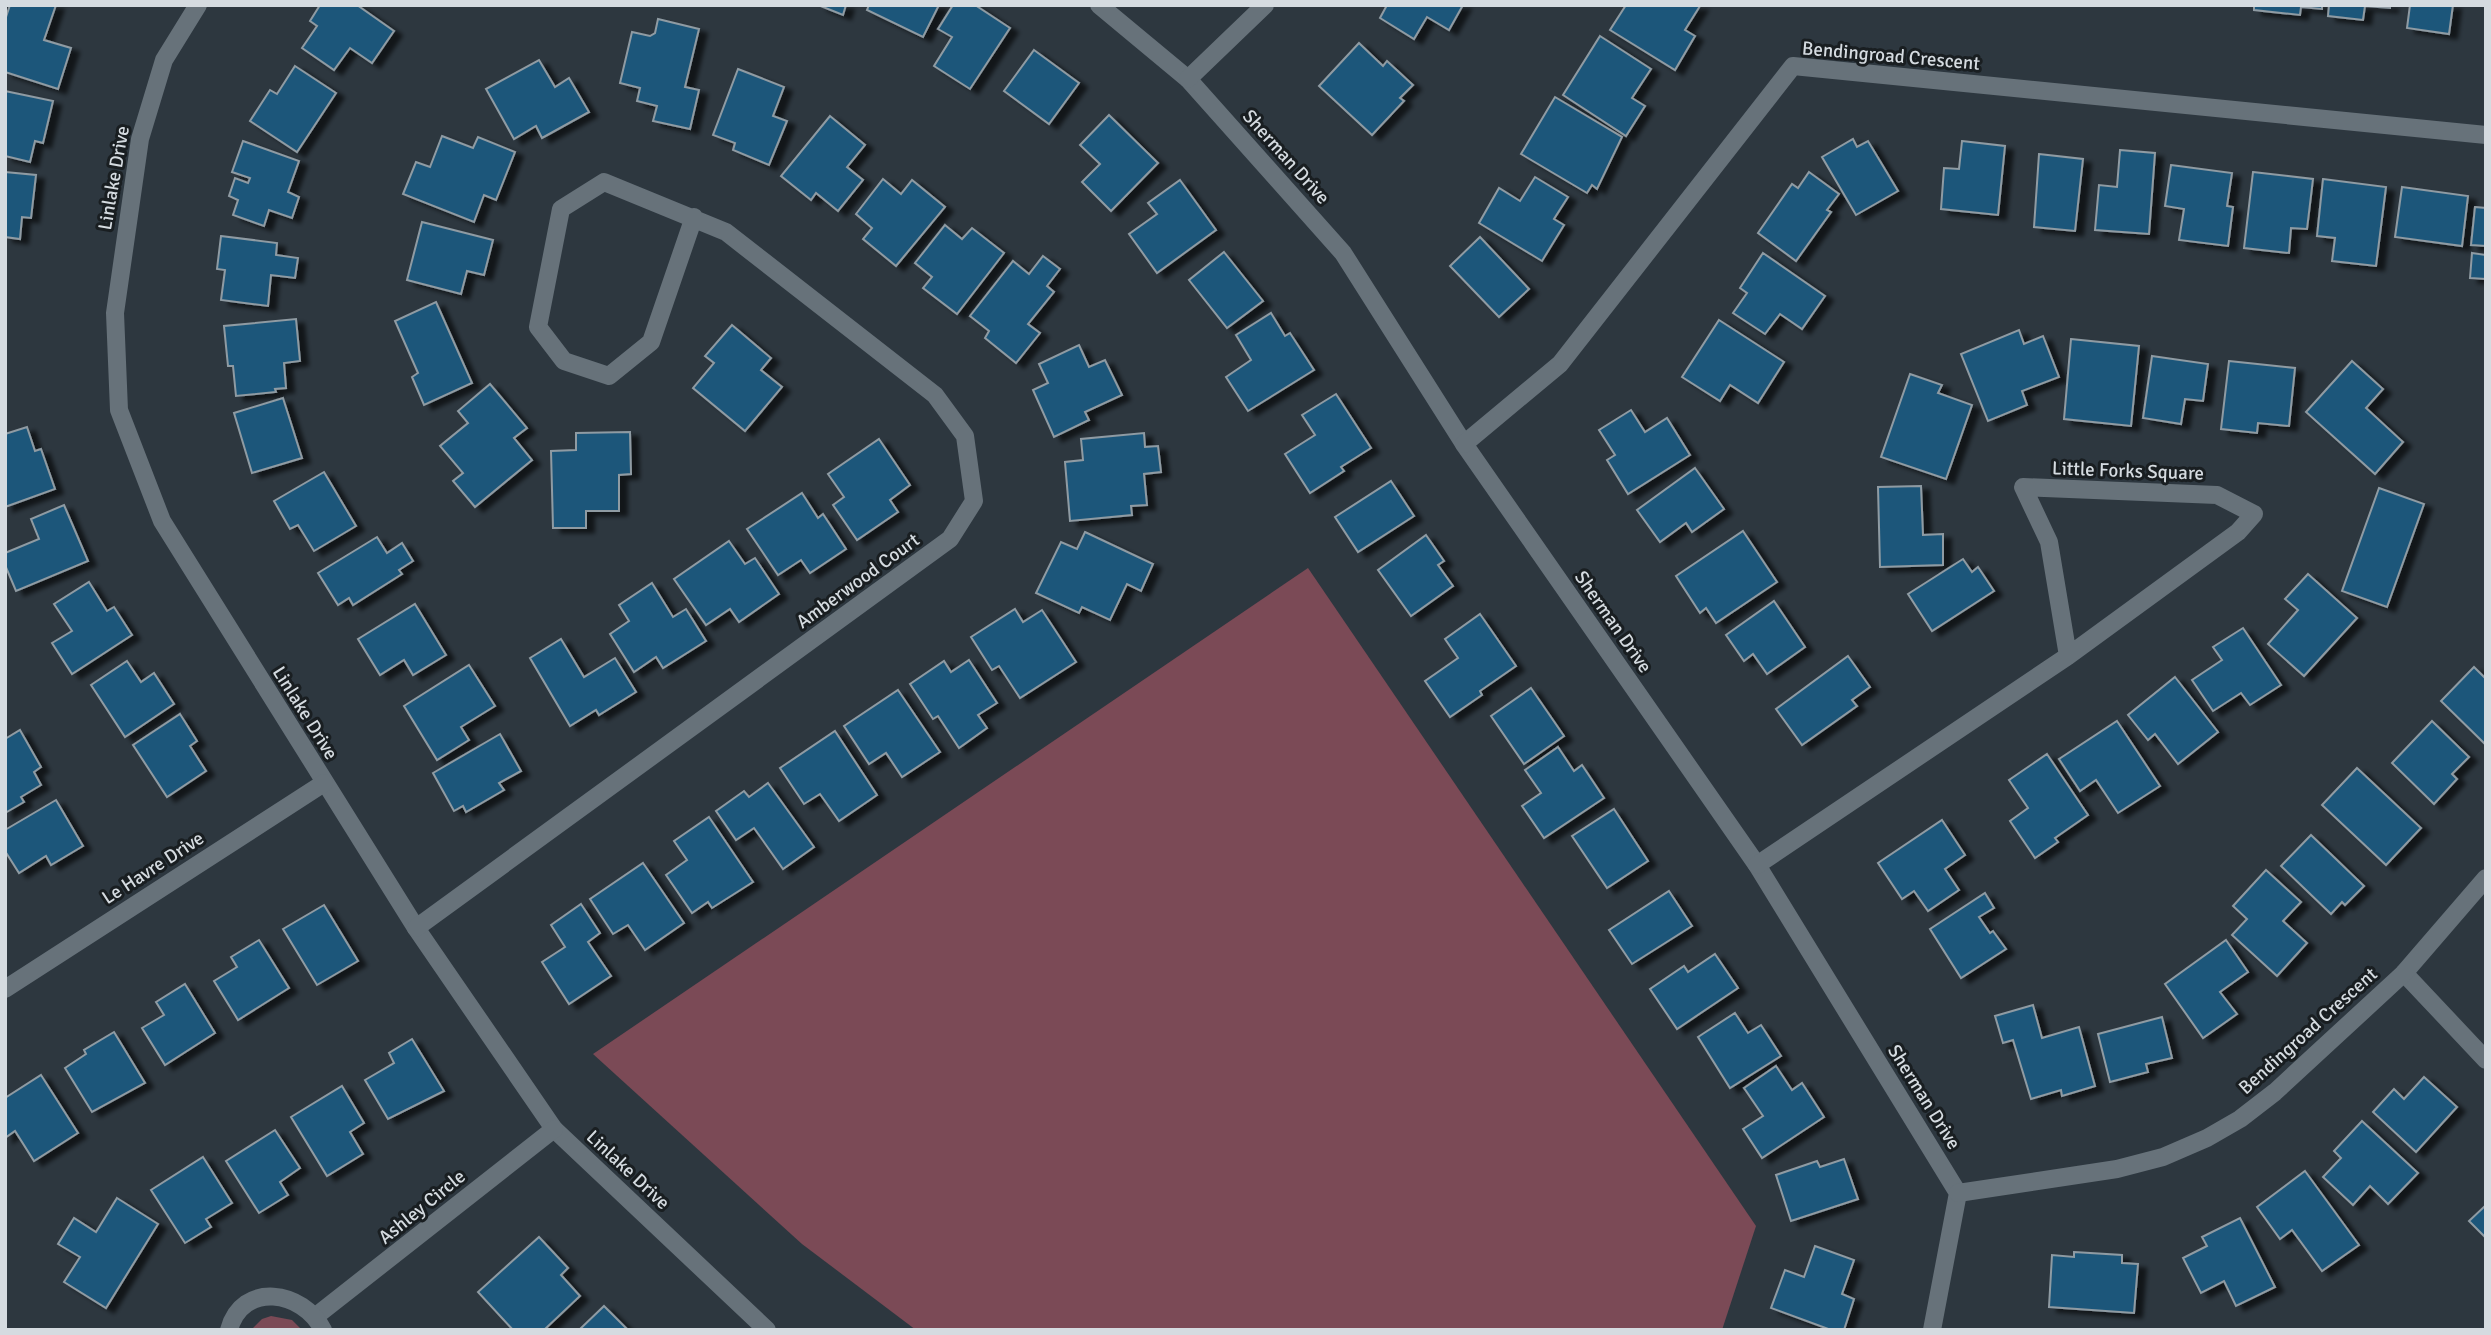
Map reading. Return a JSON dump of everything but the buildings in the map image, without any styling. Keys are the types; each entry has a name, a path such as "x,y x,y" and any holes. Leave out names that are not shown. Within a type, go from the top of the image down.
{"street":[{"name":"Linlake Drive","path":"198,5 164,60 140,139 115,313 119,410 162,521 416,928 554,1129 767,1330"},
{"name":"Sherman Drive","path":"1099,5 1188,79 1343,253 1464,444 1757,865 1958,1193"},
{"path":"1188,79 1265,5"},
{"name":"Bendingroad Crescent","path":"1464,444 1560,364 1793,66 2486,135"},
{"name":"Amberwood Court","path":"416,928 950,539 974,501 965,436 935,395 726,232 694,217 604,182 561,209 538,327 564,361 609,376 651,342 694,217"},
{"name":"Little Forks Square","path":"1757,865 2068,656 2238,532 2253,514 2217,495 2023,487 2049,542 2068,656"},
{"name":"Le Havre Drive","path":"5,989 324,783"},
{"name":"Bendingroad Crescent","path":"1958,1193 2117,1169 2164,1157 2207,1138 2240,1119 2275,1092 2404,973 2486,878"},
{"path":"2404,973 2486,1060"},
{"name":"Ashley Circle","path":"229,1330 240,1311 254,1301 271,1296 288,1297 303,1304 320,1323 554,1129"},
{"path":"1932,1330 1958,1193"}],"shaded area":[{"path":"1308,568 1756,1226 1722,1330 916,1330 802,1244 593,1054"},
{"path":"271,1316 292,1320 302,1330 251,1330 262,1319"}]}
